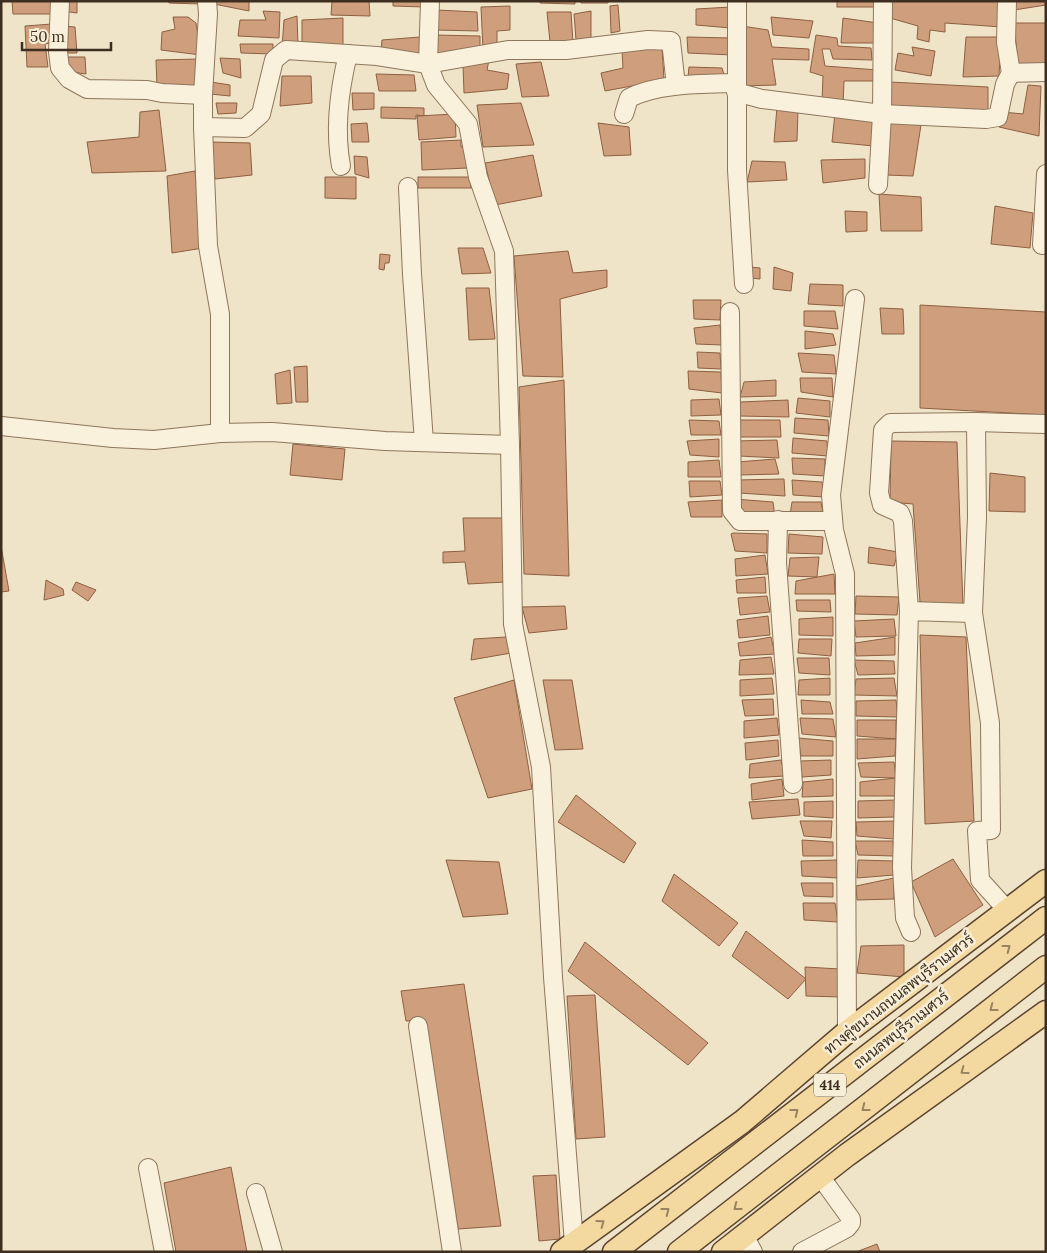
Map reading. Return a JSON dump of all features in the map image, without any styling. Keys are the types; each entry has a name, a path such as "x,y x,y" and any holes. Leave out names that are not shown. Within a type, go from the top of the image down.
{"main road":[{"name":"ทางคู่ขนานถนนลพบุรีราเมศวร์","path":"568,1247 742,1122 847,1032 1046,881"},
{"name":"ถนนลพบุรีราเมศวร์","path":"614,1252 1046,918"},
{"path":"742,1122 986,964"},
{"name":"414","path":"680,1252 1046,968"},
{"path":"723,1252 748,1244 820,1176 1046,1012"}],"street":[{"path":"60,1 58,52 60,68 69,79 87,89 147,90 162,93 203,95"},
{"path":"207,1 203,127 208,246 220,314 220,433"},
{"path":"430,1 428,64 436,84 468,124 478,177 504,251 513,624 541,767 568,1247"},
{"path":"737,1 737,170 744,284"},
{"path":"878,186 882,114 883,1"},
{"path":"624,114 629,98 637,94 685,84 736,88 762,98 882,114 986,119 998,117 1005,84 1011,73 1006,42 1007,1"},
{"path":"203,127 245,128 256,119 261,114 274,60 286,50 377,56 428,64 508,50 566,50 648,40 671,41 675,77"},
{"path":"340,166 338,112 348,54"},
{"path":"1011,73 1046,72"},
{"path":"1042,245 1046,174"},
{"path":"408,187 424,442"},
{"path":"847,1032 845,574 834,530 831,495 855,299"},
{"path":"730,312 732,512 740,521 833,521"},
{"path":"911,932 905,918 902,868 909,611 903,520 900,513 882,505 879,493 883,430 890,422 1046,424"},
{"path":"976,422 978,517 973,613 990,723 991,830 977,831 980,880 1008,911"},
{"path":"1,426 113,438 154,440 220,433 272,432 385,441 510,445"},
{"path":"778,520 777,563 793,784"},
{"path":"909,611 973,613"},
{"path":"418,1026 452,1252"},
{"path":"148,1168 164,1252"},
{"path":"802,1252 847,1228 851,1223 851,1219 820,1176"},
{"path":"256,1193 273,1252"}],"building":[{"path":"12,1 51,1 51,14 13,14"},
{"path":"63,1 77,1 77,13 62,11"},
{"path":"168,1 200,1 200,4 169,3"},
{"path":"214,1 249,1 249,11 214,4"},
{"path":"332,1 369,1 370,16 331,15"},
{"path":"393,1 423,1 424,7 393,6"},
{"path":"540,1 575,1 575,4 540,3"},
{"path":"580,1 608,1 608,3 581,3"},
{"path":"837,1 875,1 875,7 837,7"},
{"path":"892,1 1001,1 1002,27 945,23 945,32 930,30 929,42 917,39 918,26 890,18"},
{"path":"1015,1 1046,1 1046,5 1014,10"},
{"path":"618,5 620,31 611,33 610,6"},
{"path":"510,6 510,30 497,31 497,48 483,49 481,7"},
{"path":"731,7 731,28 696,25 696,9"},
{"path":"437,10 477,12 478,31 435,30"},
{"path":"263,11 280,12 279,38 238,36 240,20 266,20"},
{"path":"591,11 591,38 576,40 574,14"},
{"path":"547,12 571,12 573,42 550,42"},
{"path":"297,16 298,46 282,47 284,20"},
{"path":"173,17 188,17 196,23 201,55 161,50 162,32 175,29"},
{"path":"771,17 813,21 809,38 773,35"},
{"path":"343,18 343,50 302,48 302,20"},
{"path":"843,18 878,23 876,43 841,43"},
{"path":"1014,23 1046,23 1046,64 1018,64"},
{"path":"52,24 55,42 45,44 48,67 27,67 25,26"},
{"path":"62,26 75,27 77,53 64,53"},
{"path":"742,26 768,30 772,47 809,49 809,60 772,59 776,85 742,86"},
{"path":"435,35 480,36 480,51 435,54"},
{"path":"816,35 837,38 838,46 871,48 872,60 833,59 830,49 822,49 825,66 878,70 877,81 844,81 843,105 822,102 823,76 810,72"},
{"path":"420,37 422,56 381,52 382,40"},
{"path":"687,37 730,38 732,55 688,53"},
{"path":"966,37 1001,37 999,76 963,77"},
{"path":"240,44 273,44 273,54 241,53"},
{"path":"662,47 664,80 605,91 601,73 623,68 622,51"},
{"path":"912,47 935,51 931,76 895,70 898,53 914,56"},
{"path":"63,57 85,57 86,74 65,71"},
{"path":"220,58 240,59 241,78 223,73"},
{"path":"199,59 200,92 157,88 156,60"},
{"path":"489,60 487,70 509,74 507,89 464,93 463,65"},
{"path":"541,62 549,96 522,97 516,64"},
{"path":"689,67 722,68 725,78 688,77"},
{"path":"376,74 414,75 416,91 379,91"},
{"path":"282,76 311,76 312,103 280,106"},
{"path":"211,82 230,85 230,96 210,94"},
{"path":"890,82 988,87 988,115 889,107"},
{"path":"1028,85 1041,86 1039,136 999,127 1003,112 1023,114"},
{"path":"352,93 374,93 374,109 353,110"},
{"path":"216,103 237,103 236,113 218,114"},
{"path":"521,103 534,145 483,147 477,105"},
{"path":"381,107 424,108 424,116 416,115 416,119 381,118"},
{"path":"777,107 798,110 797,141 774,142"},
{"path":"159,110 166,171 92,173 87,142 139,137 140,112"},
{"path":"835,113 875,117 874,146 832,142"},
{"path":"455,114 456,137 419,140 417,116"},
{"path":"888,122 921,125 913,176 886,175"},
{"path":"367,123 369,142 352,142 351,124"},
{"path":"598,123 629,127 631,155 604,156"},
{"path":"461,140 461,147 467,146 468,168 422,170 421,142"},
{"path":"210,142 250,143 252,175 215,179"},
{"path":"533,155 542,196 495,205 485,163"},
{"path":"354,156 367,157 369,178 355,174"},
{"path":"865,159 865,178 823,183 821,160"},
{"path":"752,161 785,162 787,180 747,182"},
{"path":"195,171 203,248 172,253 167,176"},
{"path":"325,177 356,177 356,199 325,198"},
{"path":"418,177 471,177 471,188 418,188"},
{"path":"879,194 921,197 922,231 881,231"},
{"path":"995,206 1033,213 1030,248 991,244"},
{"path":"845,211 867,212 867,231 846,232"},
{"path":"458,248 483,248 491,273 462,274"},
{"path":"568,251 573,273 607,270 607,287 560,299 563,377 523,376 514,256"},
{"path":"380,254 390,255 389,263 385,263 384,270 379,269"},
{"path":"750,267 760,268 760,279 750,278"},
{"path":"774,267 793,273 791,291 773,289"},
{"path":"810,284 843,285 843,306 808,304"},
{"path":"466,288 489,288 495,339 469,340"},
{"path":"693,300 721,300 720,320 694,319"},
{"path":"920,305 1046,312 1046,415 920,408"},
{"path":"880,308 903,309 904,334 882,334"},
{"path":"804,311 835,311 838,329 804,326"},
{"path":"720,325 722,345 696,344 694,328"},
{"path":"805,331 833,334 836,345 805,349"},
{"path":"697,352 720,353 721,369 698,368"},
{"path":"798,353 834,355 836,374 802,372"},
{"path":"307,366 308,402 296,402 294,367"},
{"path":"290,370 292,403 277,404 275,374"},
{"path":"688,371 721,372 722,393 689,389"},
{"path":"800,378 832,378 833,397 801,392"},
{"path":"564,380 569,576 524,574 519,387"},
{"path":"776,380 776,396 740,397 744,382"},
{"path":"798,398 830,401 830,417 796,413"},
{"path":"719,399 721,415 691,416 691,400"},
{"path":"788,400 789,417 739,416 740,402"},
{"path":"795,418 828,420 829,436 794,433"},
{"path":"689,420 719,421 721,435 691,435"},
{"path":"738,420 780,420 781,437 738,437"},
{"path":"793,438 827,441 828,456 792,453"},
{"path":"719,439 719,457 690,455 687,441"},
{"path":"777,440 779,458 739,456 736,441"},
{"path":"891,441 957,442 963,607 920,602 913,504 890,502"},
{"path":"293,444 345,449 342,480 290,475"},
{"path":"792,458 825,459 825,476 793,474"},
{"path":"775,459 779,474 739,475 737,462"},
{"path":"719,460 721,477 688,477 688,462"},
{"path":"990,473 1025,477 1025,512 989,511"},
{"path":"784,479 785,496 739,493 736,480"},
{"path":"792,480 822,482 824,497 793,495"},
{"path":"689,481 720,481 722,495 690,497"},
{"path":"734,499 773,502 775,517 741,514"},
{"path":"722,500 722,517 691,517 688,502"},
{"path":"792,502 821,502 824,518 790,515"},
{"path":"463,518 505,518 506,582 468,584 465,562 443,563 443,552 465,551"},
{"path":"731,534 767,534 767,553 735,551"},
{"path":"789,534 823,537 822,554 788,553"},
{"path":"1,546 9,591 1,592"},
{"path":"869,547 898,552 894,566 868,563"},
{"path":"765,555 768,574 736,576 735,559"},
{"path":"819,557 817,577 788,576 790,558"},
{"path":"834,574 835,594 795,594 796,581"},
{"path":"765,577 766,593 737,593 736,580"},
{"path":"46,580 63,589 64,595 44,600"},
{"path":"76,582 96,590 88,601 72,590"},
{"path":"767,596 770,612 740,615 738,598"},
{"path":"856,596 899,597 897,615 855,614"},
{"path":"796,600 830,600 831,612 797,611"},
{"path":"565,606 567,629 529,633 522,607"},
{"path":"768,616 770,635 739,638 737,620"},
{"path":"833,617 833,636 799,635 799,619"},
{"path":"894,619 896,636 856,637 854,621"},
{"path":"920,635 966,637 974,821 925,824"},
{"path":"506,637 511,653 471,660 474,639"},
{"path":"771,637 775,654 740,656 738,643"},
{"path":"895,637 895,655 856,656 855,643"},
{"path":"799,639 832,639 831,656 798,653"},
{"path":"771,657 774,674 739,675 740,660"},
{"path":"797,658 829,658 830,675 799,673"},
{"path":"854,660 894,661 895,674 858,675"},
{"path":"772,678 774,694 740,696 740,680"},
{"path":"830,678 830,695 798,695 799,680"},
{"path":"894,678 897,696 854,695 856,679"},
{"path":"514,680 532,789 488,798 454,698"},
{"path":"543,680 572,680 583,749 555,750"},
{"path":"773,699 774,715 745,716 742,700"},
{"path":"801,700 830,702 833,714 802,714"},
{"path":"896,700 898,717 856,716 856,701"},
{"path":"777,718 779,735 744,738 744,721"},
{"path":"800,718 833,719 836,737 802,734"},
{"path":"857,720 896,720 896,739 857,736"},
{"path":"798,738 833,741 833,756 801,756"},
{"path":"857,739 896,739 895,756 857,759"},
{"path":"778,740 779,756 746,760 745,743"},
{"path":"781,760 785,776 749,778 750,764"},
{"path":"831,760 831,775 802,777 800,761"},
{"path":"894,762 896,778 861,777 858,763"},
{"path":"896,778 898,796 860,796 860,782"},
{"path":"782,779 784,796 752,800 751,784"},
{"path":"833,779 833,796 802,797 803,782"},
{"path":"576,795 636,843 624,863 558,822"},
{"path":"798,799 800,815 752,819 749,802"},
{"path":"896,800 894,817 858,818 858,801"},
{"path":"833,801 833,818 804,816 804,802"},
{"path":"800,821 832,821 831,838 804,836"},
{"path":"895,821 894,839 857,836 856,822"},
{"path":"802,840 833,842 833,856 803,856"},
{"path":"855,841 893,841 894,856 858,855"},
{"path":"953,859 983,905 935,937 911,882"},
{"path":"446,860 499,862 508,914 463,917"},
{"path":"837,860 838,878 802,876 801,861"},
{"path":"858,860 893,861 894,875 857,878"},
{"path":"674,874 738,923 719,946 662,901"},
{"path":"894,878 894,899 857,900 856,886"},
{"path":"801,883 833,883 833,897 804,896"},
{"path":"803,903 835,903 838,922 804,920"},
{"path":"746,931 806,979 788,999 732,956"},
{"path":"585,942 708,1043 688,1065 568,971"},
{"path":"904,945 904,977 857,973 861,946"},
{"path":"805,967 840,969 841,997 806,996"},
{"path":"464,984 501,1226 458,1229 424,1020 406,1021 401,991"},
{"path":"595,995 605,1137 576,1139 567,996"},
{"path":"231,1167 247,1252 176,1252 164,1183"},
{"path":"556,1175 560,1239 539,1241 533,1176"},
{"path":"877,1244 880,1252 856,1252"}]}
